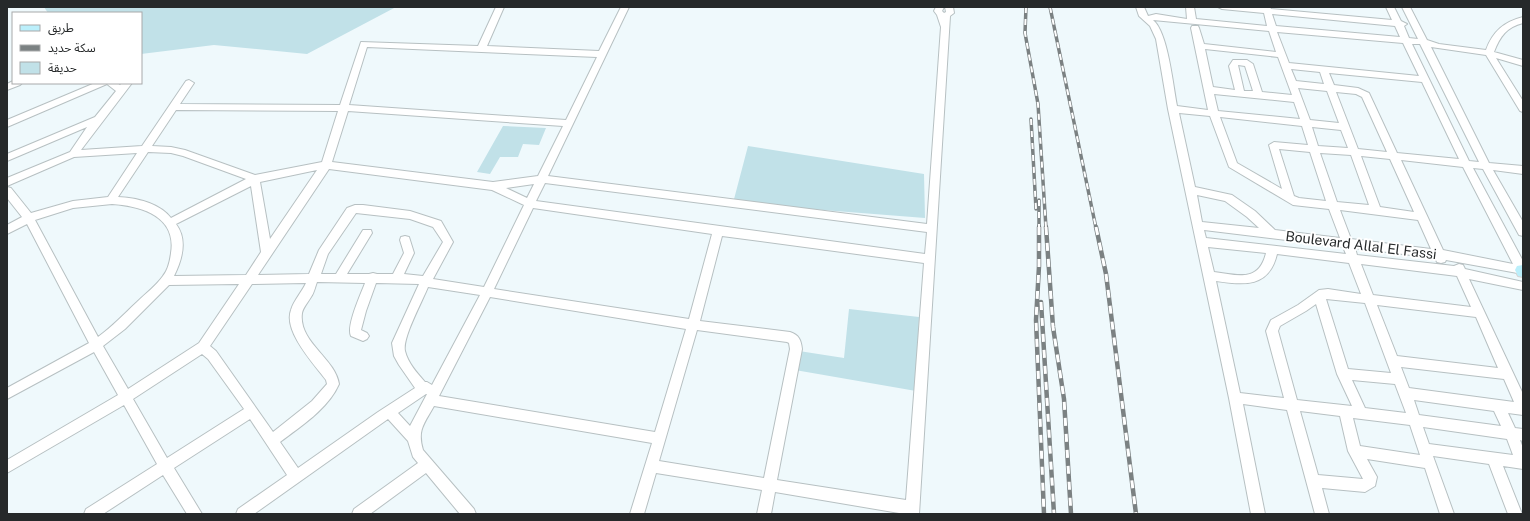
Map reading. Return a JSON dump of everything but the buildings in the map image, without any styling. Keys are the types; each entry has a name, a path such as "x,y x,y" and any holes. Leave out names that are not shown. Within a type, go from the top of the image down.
{"street":[{"path":"481,49 500,7"},
{"path":"412,438 427,395 441,378 487,292 625,7"},
{"path":"1142,7 1143,16 1157,21 1438,47 1489,53 1523,62"},
{"path":"1149,7 1157,21"},
{"path":"1157,7 1157,21 1173,110 1236,398 1258,514"},
{"path":"1190,7 1200,46 1214,114 1232,163 1290,198 1302,203 1376,210 1422,217"},
{"path":"1222,7 1266,9 1416,26"},
{"path":"1390,7 1424,80 1466,164 1523,271"},
{"path":"1406,7 1424,46 1486,166 1523,232"},
{"path":"1266,9 1293,84 1333,206 1400,379 1447,514"},
{"path":"653,466 769,484 912,511 932,229 944,10"},
{"path":"1489,53 1499,31 1509,25 1523,20"},
{"path":"7,467 126,396 203,347 326,165 364,44 602,54"},
{"path":"1200,46 1282,54"},
{"path":"1489,53 1523,109"},
{"path":"1240,92 1233,66 1236,62 1247,62 1249,64 1258,94"},
{"path":"1286,66 1424,80"},
{"path":"1323,69 1376,210"},
{"path":"111,200 189,83"},
{"path":"7,124 101,84"},
{"path":"73,154 98,119 124,87 114,84"},
{"path":"1293,84 1358,91 1366,94 1446,269"},
{"path":"1209,90 1298,99"},
{"path":"174,107 344,108 568,123"},
{"path":"1173,110 1345,127"},
{"path":"7,158 98,119"},
{"path":"1290,198 1274,146 1276,145 1523,170"},
{"path":"7,182 73,154 146,149 170,150 185,153 255,179"},
{"path":"170,223 255,179 326,165 493,186 543,179 932,229"},
{"path":"255,179 267,253"},
{"path":"493,186 530,204 930,259"},
{"path":"1191,190 1228,198 1251,214 1272,234"},
{"path":"7,191 29,219 96,345 194,514"},
{"path":"7,230 29,219 56,209 75,204 111,200 141,204 154,209 170,223 176,234 177,245 173,266 165,281 122,324 96,345 7,394"},
{"path":"272,440 320,401 329,392 333,384 332,378 302,338 296,324 296,311 307,294 323,253 351,211 355,209 418,217 433,221 440,227 448,242 446,249 425,282 398,343 398,350 406,367 427,395"},
{"name":"Boulevard Allal El Fassi","path":"1198,225 1439,254 1523,271"},
{"path":"637,514 653,466 658,438 693,325 718,231"},
{"path":"339,278 367,233"},
{"path":"397,278 409,253 405,240"},
{"name":"Boulevard Allal El Fassi","path":"1202,242 1272,251 1446,269 1523,286"},
{"path":"1209,276 1244,280 1255,279 1266,268 1271,259 1272,251"},
{"path":"1454,257 1523,409"},
{"path":"165,281 373,277 420,279 425,282 693,325 790,336 795,342 796,349 764,514"},
{"path":"363,336 354,333 360,311 373,277"},
{"path":"1322,514 1272,331 1275,323 1302,308 1319,295 1336,294 1479,313"},
{"path":"1319,295 1343,374 1362,412"},
{"path":"203,347 212,355 272,440 296,477"},
{"path":"1392,360 1508,374"},
{"path":"1343,374 1400,379"},
{"path":"1405,393 1523,409"},
{"path":"243,514 389,412 427,395 658,438"},
{"path":"1236,398 1362,412 1517,434"},
{"path":"1425,449 1522,463 1517,434 1498,405"},
{"path":"91,514 252,411"},
{"path":"1313,480 1368,485 1370,482 1370,477 1355,451 1344,411"},
{"path":"389,412 412,438 418,453 469,514"},
{"path":"1355,451 1429,463"},
{"path":"1494,459 1515,514"},
{"path":"358,514 427,464"}],"green space":[{"path":"44,7 396,7 307,54 214,45 142,54 142,12 47,12"},
{"path":"503,126 546,128 539,145 523,144 518,157 500,157 490,174 477,172"},
{"path":"748,146 924,174 925,218 733,203"},
{"path":"849,309 919,317 916,391 795,370 799,351 844,358"}],"railway":[{"path":"1026,7 1025,33 1038,104 1046,228"},
{"path":"1050,7 1096,228"},
{"path":"1031,119 1036,209"},
{"path":"1039,200 1039,266 1036,320 1044,514"},
{"path":"1046,227 1053,327 1064,399 1071,514"},
{"path":"1096,227 1106,274 1136,514"},
{"path":"1041,302 1054,514"}]}
